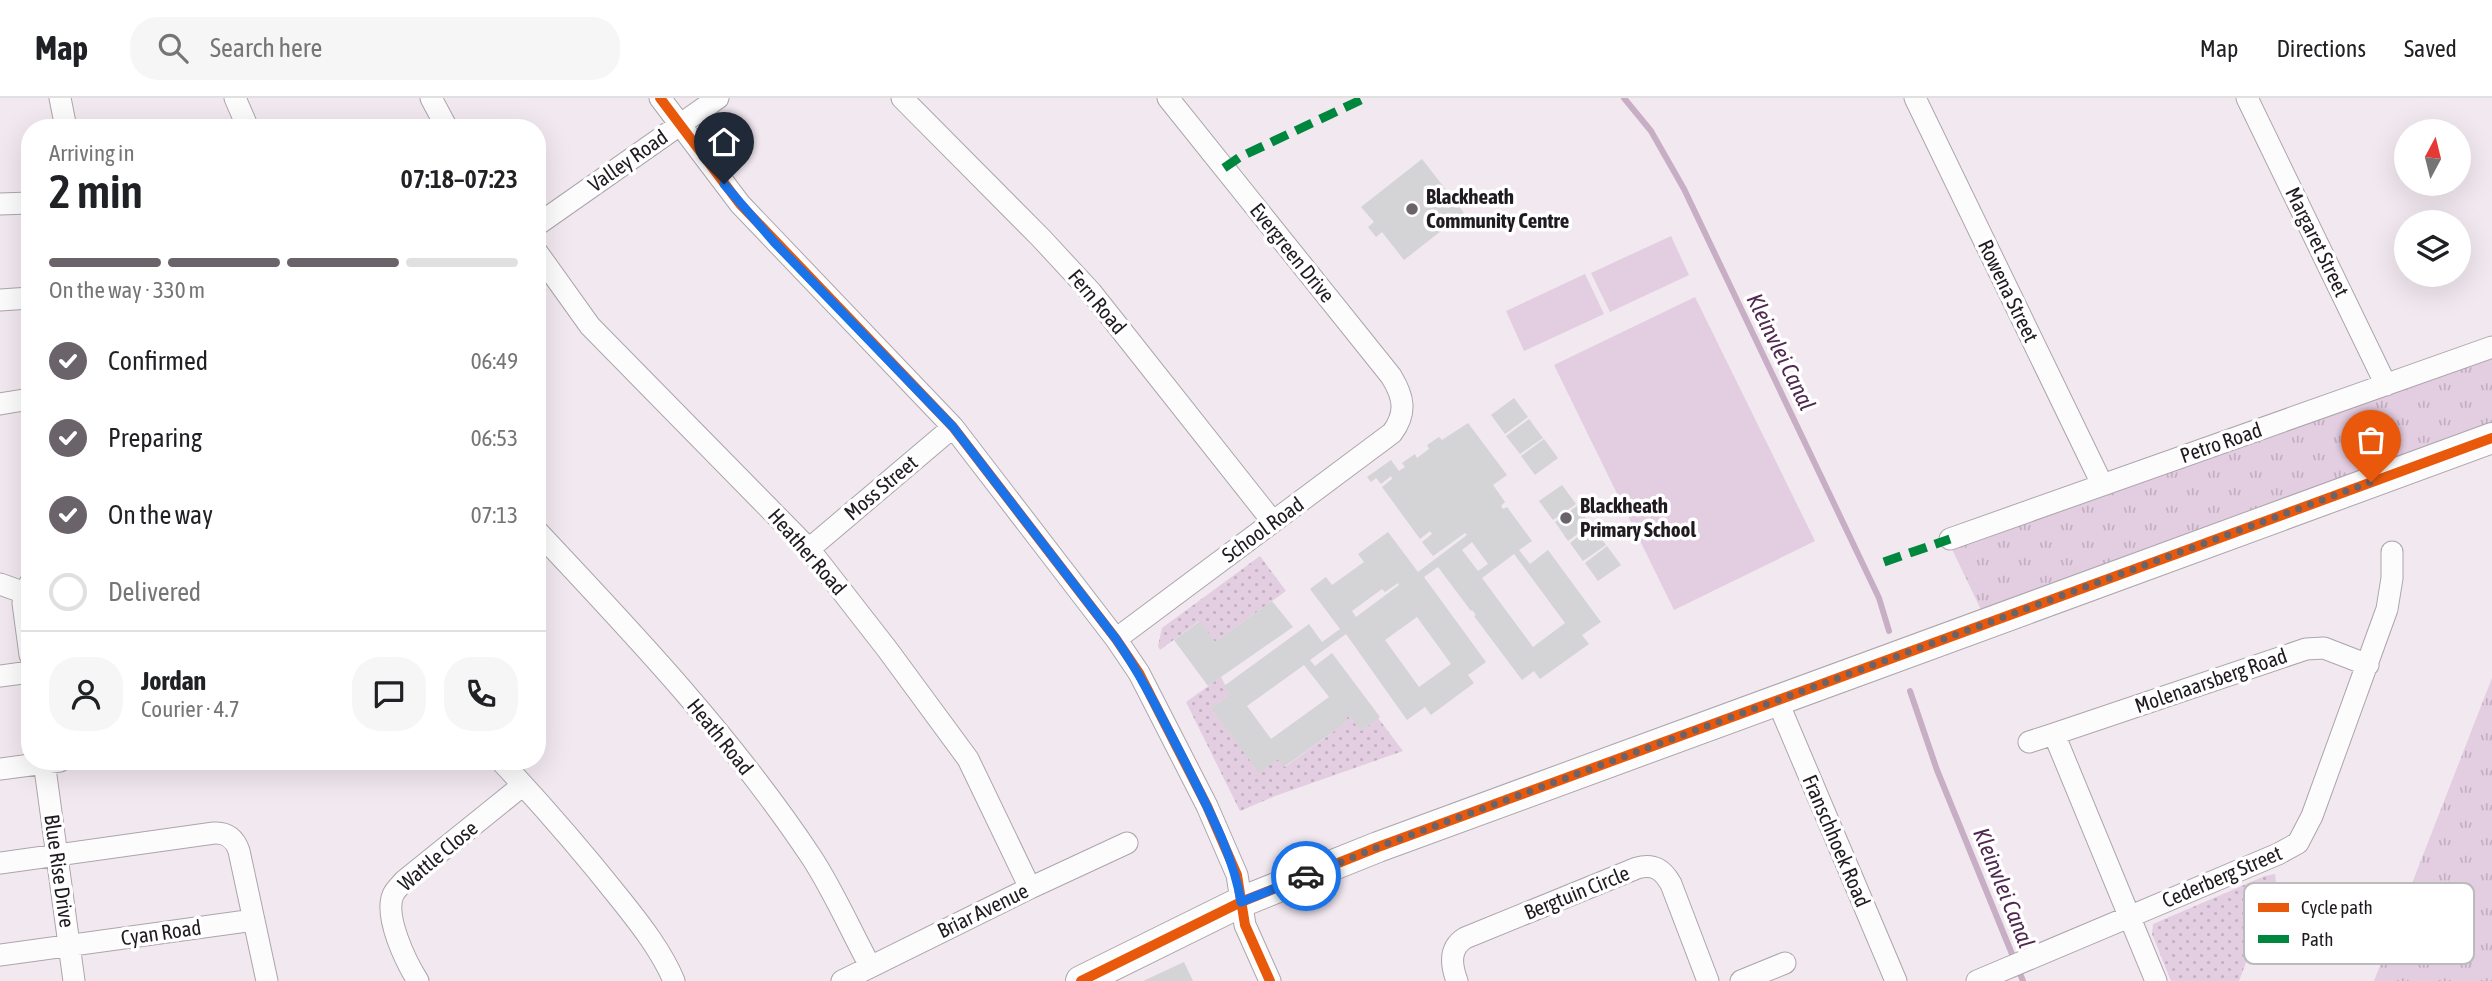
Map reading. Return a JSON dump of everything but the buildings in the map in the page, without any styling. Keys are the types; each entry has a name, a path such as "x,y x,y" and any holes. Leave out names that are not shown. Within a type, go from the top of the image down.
{"street":[{"path":"60,98 64,119"},
{"path":"235,98 244,119"},
{"path":"432,98 442,119"},
{"path":"660,98 740,204 953,427 1116,639 1139,673 1207,806 1237,875 1245,925 1270,981"},
{"name":"Valley Road","path":"546,219 718,98"},
{"name":"Fern Road","path":"902,98 1091,292 1273,522"},
{"name":"Evergreen Drive","path":"1168,98 1391,376 1402,396 1402,415"},
{"name":"Rowena Street","path":"1914,98 2102,484"},
{"name":"Margaret Street","path":"2247,98 2386,385"},
{"path":"0,204 21,203"},
{"name":"Heather Road","path":"546,265 590,326 809,549 887,649 968,759 1030,888"},
{"path":"0,300 21,299"},
{"name":"Petro Road","path":"1950,539 2492,347"},
{"path":"0,404 21,400"},
{"name":"School Road","path":"1116,639 1392,433 1402,415"},
{"name":"Moss Street","path":"809,549 953,427"},
{"path":"1081,981 1241,902 1378,847 2492,438"},
{"name":"Heath Road","path":"546,541 647,648 742,761 813,860 870,966"},
{"name":"Cederberg Street","path":"1977,981 2278,854 2298,843 2312,816 2387,609 2392,578 2392,552"},
{"path":"0,584 21,587"},
{"name":"Molenaarsberg Road","path":"2029,742 2306,649 2324,648 2368,665"},
{"path":"0,676 21,673"},
{"name":"Franschhoek Road","path":"1777,700 1896,981"},
{"path":"2054,734 2156,981"},
{"path":"0,769 21,766"},
{"name":"Blue Rise Drive","path":"51,770 57,855 74,981"},
{"path":"509,770 590,861 641,926 669,968 674,981"},
{"name":"Wattle Close","path":"418,981 406,962 398,937 391,910 393,894 404,881 523,785"},
{"path":"0,863 214,833 225,834 237,846 267,981"},
{"name":"Briar Avenue","path":"842,981 1127,843"},
{"name":"Bergtuin Circle","path":"1457,981 1452,963 1453,951 1465,938 1637,868 1648,866 1664,872 1671,884 1708,981"},
{"name":"Cyan Road","path":"0,955 254,920"},
{"path":"1741,981 1785,962"}],"green space":[{"path":"1671,236 1689,275 1610,312 1591,273"},
{"path":"1585,274 1604,314 1524,351 1506,311"},
{"path":"1695,297 1815,541 1674,610 1554,365"},
{"path":"2492,353 2492,431 1983,614 1950,545"},
{"path":"1260,556 1286,591 1215,642 1199,621 1160,650 1158,646 1162,628"},
{"path":"1221,677 1230,694 1211,708 1259,772 1278,759 1285,767 1348,721 1346,718 1349,716 1361,731 1378,718 1403,751 1240,811 1186,702"},
{"path":"2492,678 2492,981 2374,981 2381,964 2474,964 2474,883 2412,883"},
{"path":"2275,874 2276,883 2249,883"},
{"path":"2244,885 2245,964 2239,981 2171,981 2152,934 2153,924"}],"waterway":[{"name":"Kleinvlei Canal","path":"1624,98 1651,131 1684,189 1879,598 1889,631"},
{"name":"Kleinvlei Canal","path":"1910,691 1937,770 2023,981"}],"marked path":[{"path":"1224,168 1240,157 1365,98"},
{"path":"1884,562 1950,539"}],"cycle path":[{"path":"660,98 740,204 953,427 1116,639 1139,673 1207,806 1237,875 1245,925 1270,981"},
{"path":"1081,981 1241,902 1378,847 2492,438"}],"way so far":[{"path":"1306,876 1877,662 2371,482"}],"place":[{"name":"Blackheath Community Centre","path":"1412,209"},
{"name":"Blackheath Primary School","path":"1566,518"}],"route":[{"path":"724,184 774,242 953,427 1116,639 1139,673 1207,806 1237,875 1241,902 1306,876"}]}
